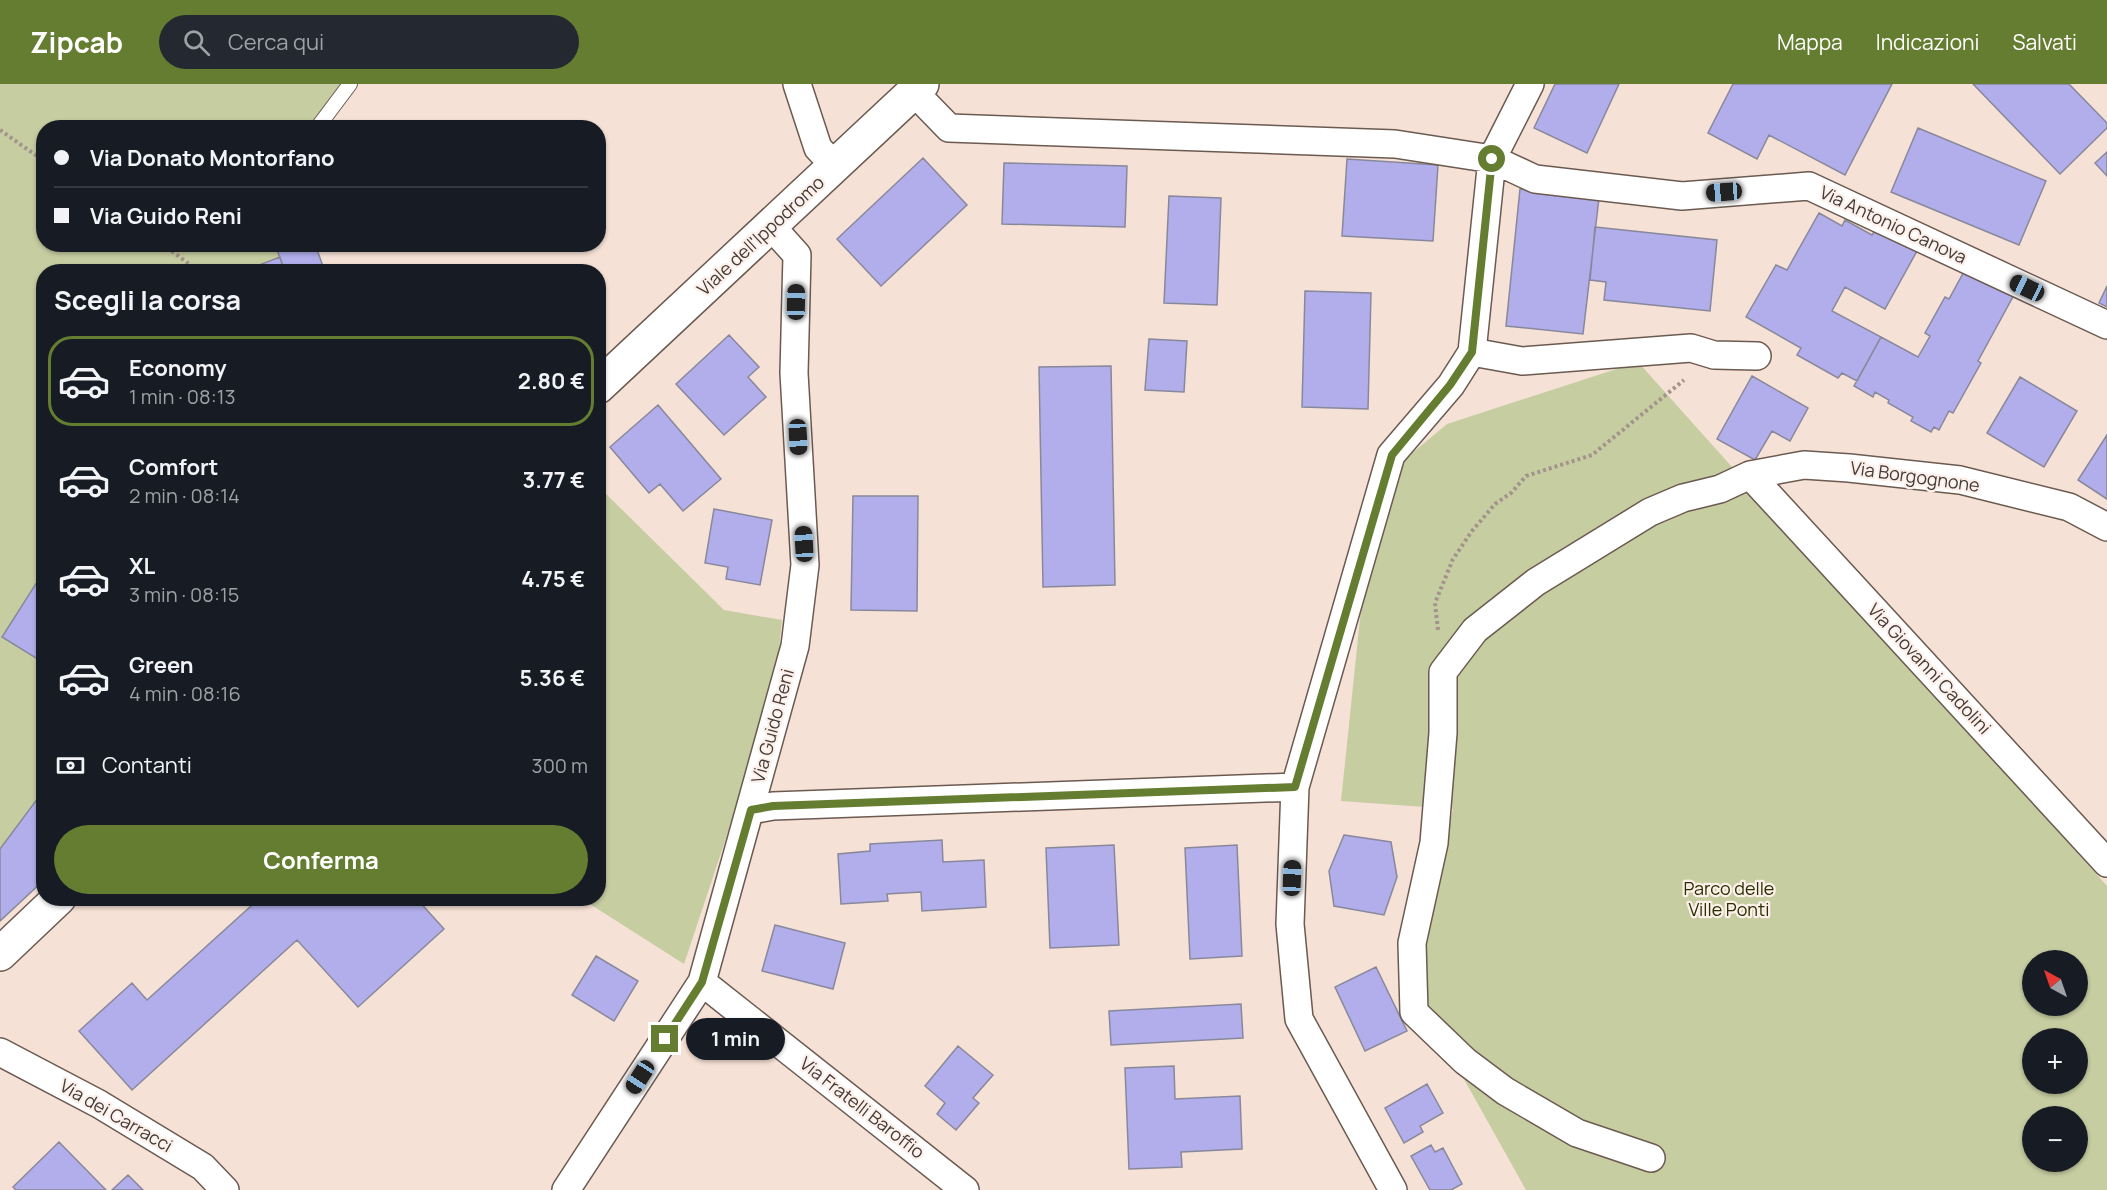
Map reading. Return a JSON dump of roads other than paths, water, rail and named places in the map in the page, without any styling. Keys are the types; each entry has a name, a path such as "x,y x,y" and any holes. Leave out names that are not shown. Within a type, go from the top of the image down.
{"street":[{"path":"797,84 818,148 835,166"},
{"path":"1393,1190 1299,1019 1290,924 1295,787 1392,455 1450,385 1472,352 1492,159 1530,84"},
{"name":"Viale dell'Ippodromo","path":"606,380 919,88"},
{"name":"Via Antonio Canova","path":"919,88 949,128 1395,144 1492,159 1535,179 1682,196 1809,186 2107,324"},
{"name":"Via Guido Reni","path":"566,1190 702,982 795,646 805,565 794,373 797,255 771,226"},
{"path":"1472,352 1522,361 1691,348 1714,355 1757,356"},
{"name":"Via Borgognone","path":"1651,1158 1577,1133 1505,1091 1465,1061 1414,1012 1412,944 1434,843 1443,733 1443,672 1475,630 1536,582 1650,512 1683,498 1720,489 1750,475 1804,465 1960,480 2069,507 2107,527"},
{"name":"Via Giovanni Cadolini","path":"1750,475 2107,863"},
{"path":"751,810 773,806 1295,787"},
{"path":"0,954 50,906"},
{"name":"Via Fratelli Baroffio","path":"702,982 965,1190"},
{"name":"Via dei Carracci","path":"0,1052 99,1104 203,1167 225,1190"}],"lane":[{"path":"323,120 350,84"}],"park label":[{"name":"Parco delle Ville Ponti","path":"1729,899"}]}
